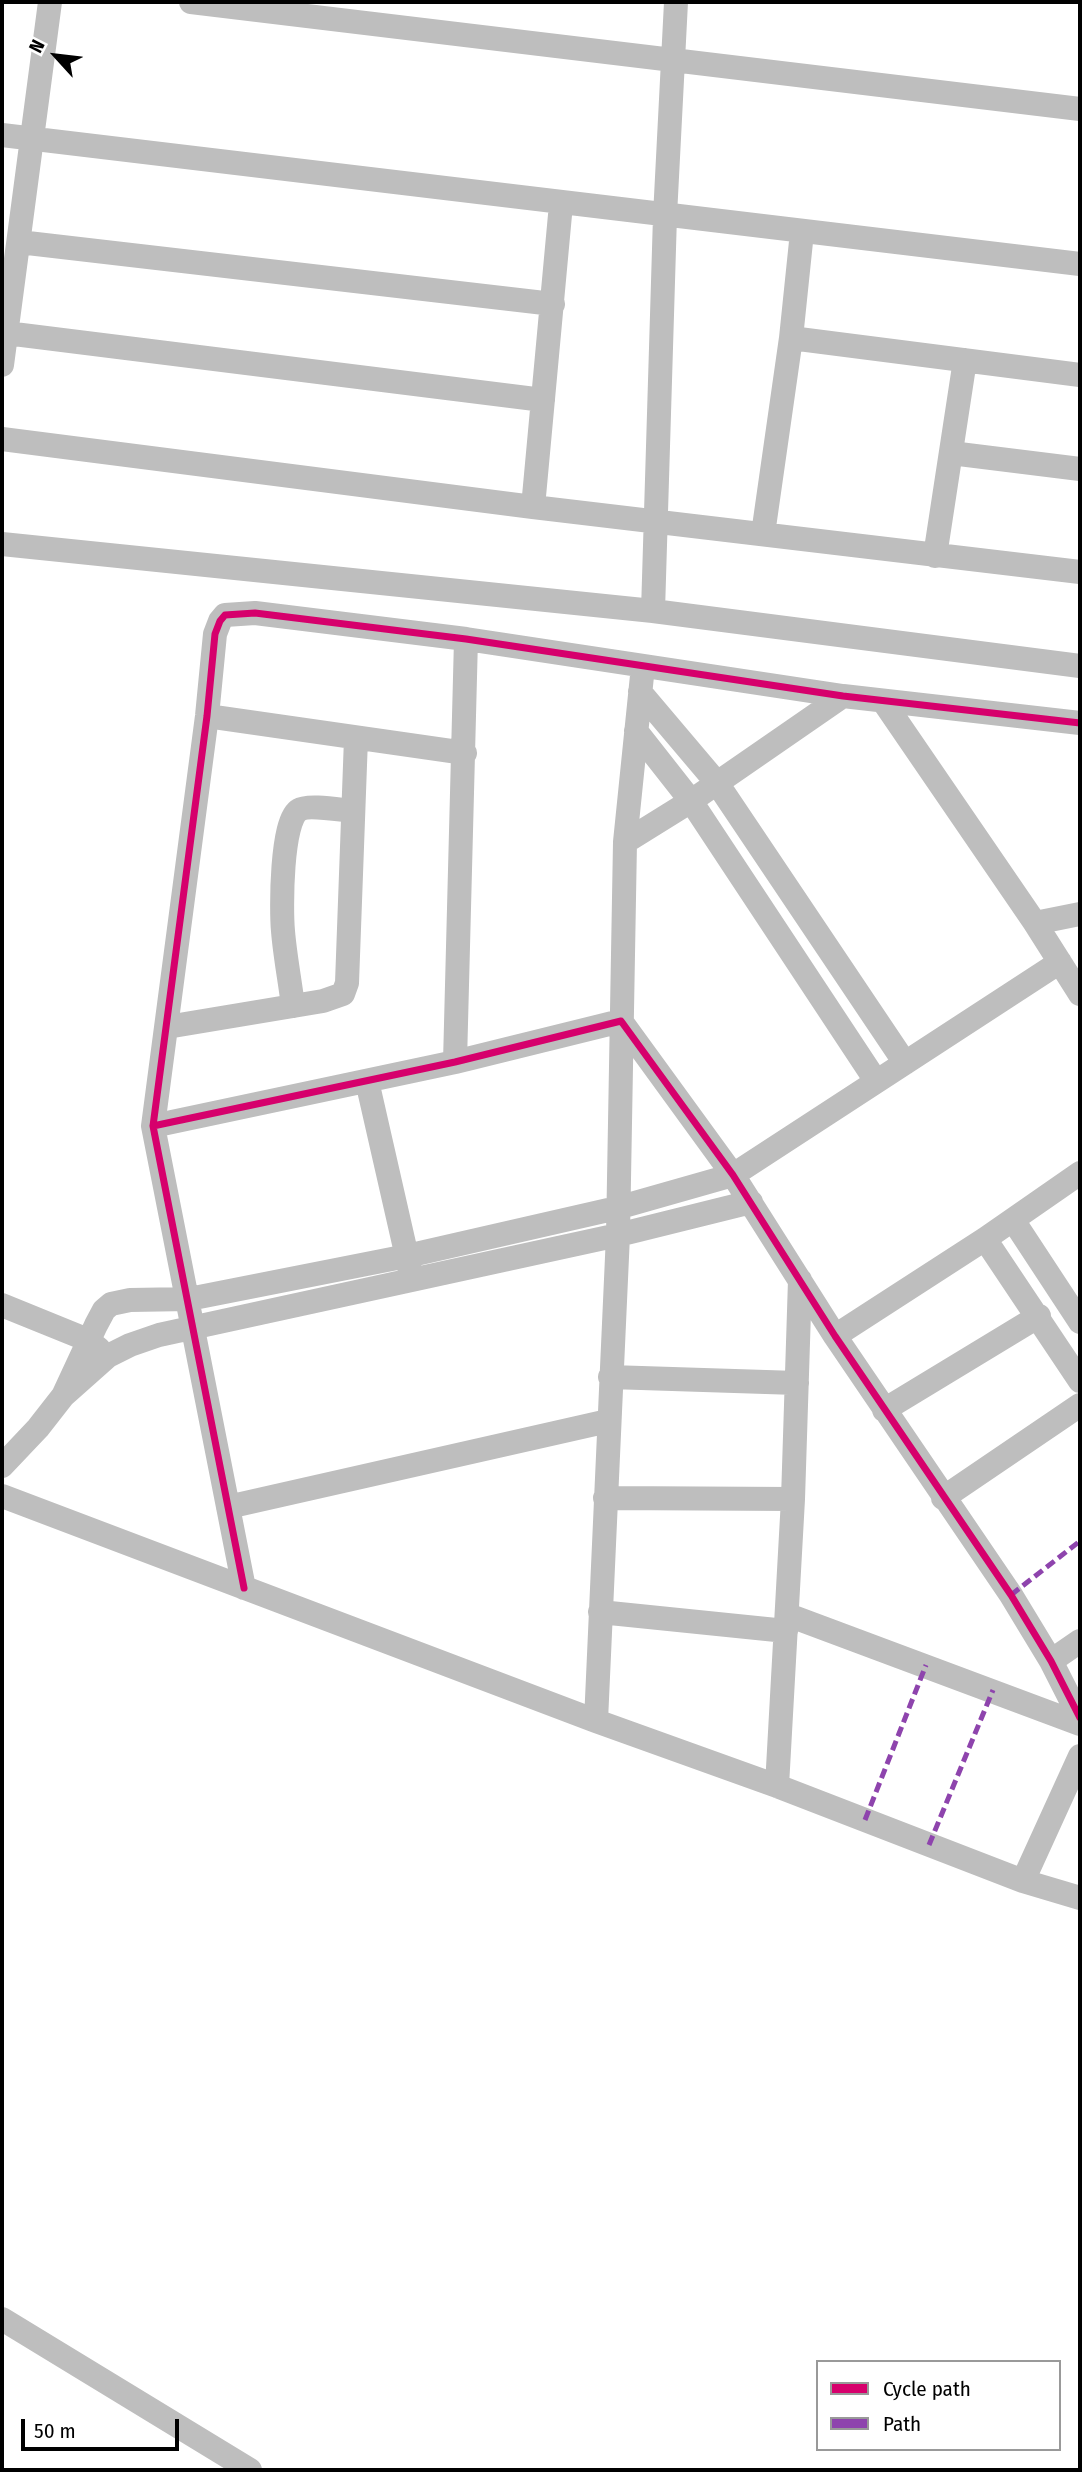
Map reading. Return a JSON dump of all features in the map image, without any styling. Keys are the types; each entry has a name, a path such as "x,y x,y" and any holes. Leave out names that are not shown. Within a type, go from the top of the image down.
{"street":[{"path":"2,365 50,2"},
{"path":"191,2 1080,109"},
{"path":"653,611 665,216 676,2"},
{"path":"2,135 1080,264"},
{"path":"533,507 561,204"},
{"path":"763,534 791,338 802,232"},
{"path":"19,242 553,304"},
{"path":"6,333 543,400"},
{"path":"791,338 1080,375"},
{"path":"936,556 965,360"},
{"path":"2,439 533,507 1080,572"},
{"path":"950,453 1080,469"},
{"path":"2,544 653,611 1080,666"},
{"path":"244,1588 153,1126 207,716 215,634 220,621 227,615 255,613 466,639 843,696 1080,723"},
{"path":"455,1062 466,639"},
{"path":"596,1721 618,1235 625,842 643,666"},
{"path":"640,692 717,783 905,1063"},
{"path":"625,842 691,801 843,696"},
{"path":"883,701 1035,923 1080,994"},
{"path":"207,716 465,753"},
{"path":"636,731 691,801 876,1081"},
{"path":"167,1027 341,997 345,990 356,738"},
{"path":"293,1006 282,911 284,866 291,821 296,812 304,808 353,811"},
{"path":"1035,923 1080,914"},
{"path":"63,1396 101,1315 111,1304 130,1300 189,1299 407,1256 617,1208 733,1175 1060,962"},
{"path":"153,1126 455,1062 621,1021"},
{"path":"621,1021 733,1175 835,1336 1011,1595 1051,1661 1080,1718"},
{"path":"367,1081 412,1281"},
{"path":"835,1336 1080,1173"},
{"path":"2,1466 63,1396 108,1356 117,1350 159,1335 618,1235 751,1202"},
{"path":"1013,1220 1080,1322"},
{"path":"985,1238 1080,1381"},
{"path":"777,1786 793,1500 800,1280"},
{"path":"2,1305 88,1340 108,1356"},
{"path":"884,1410 1039,1316"},
{"path":"610,1377 797,1383"},
{"path":"943,1498 1080,1405"},
{"path":"228,1507 608,1421"},
{"path":"2,1496 1023,1881 1080,1898"},
{"path":"605,1497 793,1500"},
{"path":"600,1612 787,1623 1080,1724"},
{"path":"1051,1661 1080,1641"},
{"path":"1023,1881 1080,1756"},
{"path":"2,2319 250,2470"}],"marked path":[{"path":"1011,1595 1080,1541"},
{"path":"865,1820 926,1665"},
{"path":"929,1845 993,1690"}],"cycle path":[{"path":"244,1588 153,1126 207,716 215,634 225,615 255,613 466,639 843,696 1080,723"},
{"path":"153,1126 455,1062 621,1021 733,1175 835,1336 1011,1595 1051,1661 1080,1718"}]}
